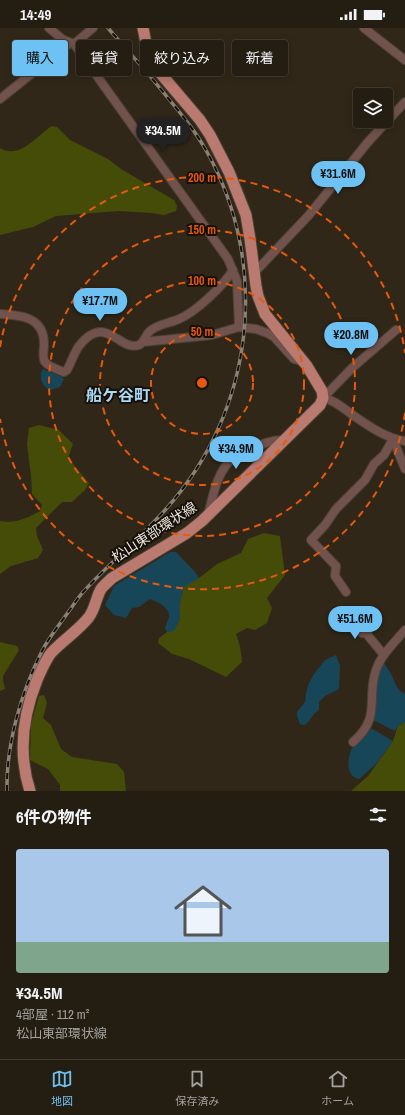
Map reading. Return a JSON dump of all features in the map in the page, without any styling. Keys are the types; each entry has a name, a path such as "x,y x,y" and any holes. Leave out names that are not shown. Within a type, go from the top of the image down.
{"main road":[{"path":"143,28 146,43 161,74 200,120 210,135 239,195 246,215 258,296 265,314 303,361 322,391 323,398"},
{"name":"松山東部環状線","path":"30,791 24,760 24,725 31,696 47,659 57,647 76,631 90,616 105,584 120,573 194,528 320,405 323,398"}],"street":[{"path":"50,28 62,39 72,44 228,259 237,281 239,327"},
{"path":"0,99 93,28"},
{"path":"364,28 405,60"},
{"path":"255,272 309,214 368,142 405,102"},
{"path":"143,342 150,331 180,319 190,312 227,280 233,270"},
{"path":"0,314 18,315 33,320 42,333 44,343 44,362 64,372 67,370 79,346 92,334 100,332 111,333 124,343 138,345 143,342 212,335 239,327 256,329 268,333 274,337 294,359 303,361"},
{"path":"396,330 352,368 323,398 333,401 363,422 393,439 405,441"},
{"path":"393,439 405,469"},
{"path":"346,592 335,576 336,566 311,540 325,525 336,509 365,480 374,464 384,455 393,439"},
{"path":"208,516 219,477 229,462 240,454 262,443 274,440 283,440"},
{"path":"351,618 362,633 367,631 384,655"},
{"path":"353,742 362,734 369,722 372,709 373,681 376,671 384,655 405,630"}],"green space":[{"path":"52,126 57,127 70,140 108,159 121,169 174,200 177,206 176,211 164,215 119,211 56,216 33,227 0,235 0,148 7,151 21,149"},
{"path":"39,425 59,430 73,444 68,458 89,483 85,490 72,502 62,502 36,528 37,536 43,550 38,558 11,566 0,574 0,521 10,522 26,518 40,511 42,505 32,494 27,444 29,428"},
{"path":"264,533 280,536 285,575 267,598 272,608 267,623 255,630 247,628 236,634 240,646 242,662 226,677 189,659 172,654 158,643 159,638 167,632 174,630 180,619 180,602 184,586 199,578 217,564 241,553 248,539"},
{"path":"0,642 17,646 19,650 3,676 5,689 0,691"},
{"path":"44,695 47,703 43,718 51,725 61,749 72,757 117,764 124,772 126,791 60,791 60,785 48,769 30,760 31,724 39,696"},
{"path":"405,722 405,791 351,791 368,776 393,741 398,726"}],"water":[{"path":"43,369 64,379 60,387 50,390 43,384 41,375"},
{"path":"170,552 176,552 199,578 184,587 180,602 180,619 174,631 167,632 165,628 169,617 167,609 150,599 139,607 132,608 126,618 114,615 105,605 114,586"},
{"path":"336,655 340,666 339,689 325,696 319,702 319,710 306,724 300,724 297,712 305,702 309,683 325,660"},
{"path":"383,662 390,672 395,684 405,694 405,722 398,726 395,731 373,720 377,680"},
{"path":"369,727 393,741 376,764 359,779 354,777 349,770 349,755 355,743"}],"railway":[{"path":"7,791 9,755 16,719 21,701 42,651 81,595 105,569 166,509 196,470 219,428 235,383 244,337 245,290 240,243 227,196 207,152 194,131 153,80 108,28"}],"district":[{"name":"船ケ谷町","path":"118,395"}]}
